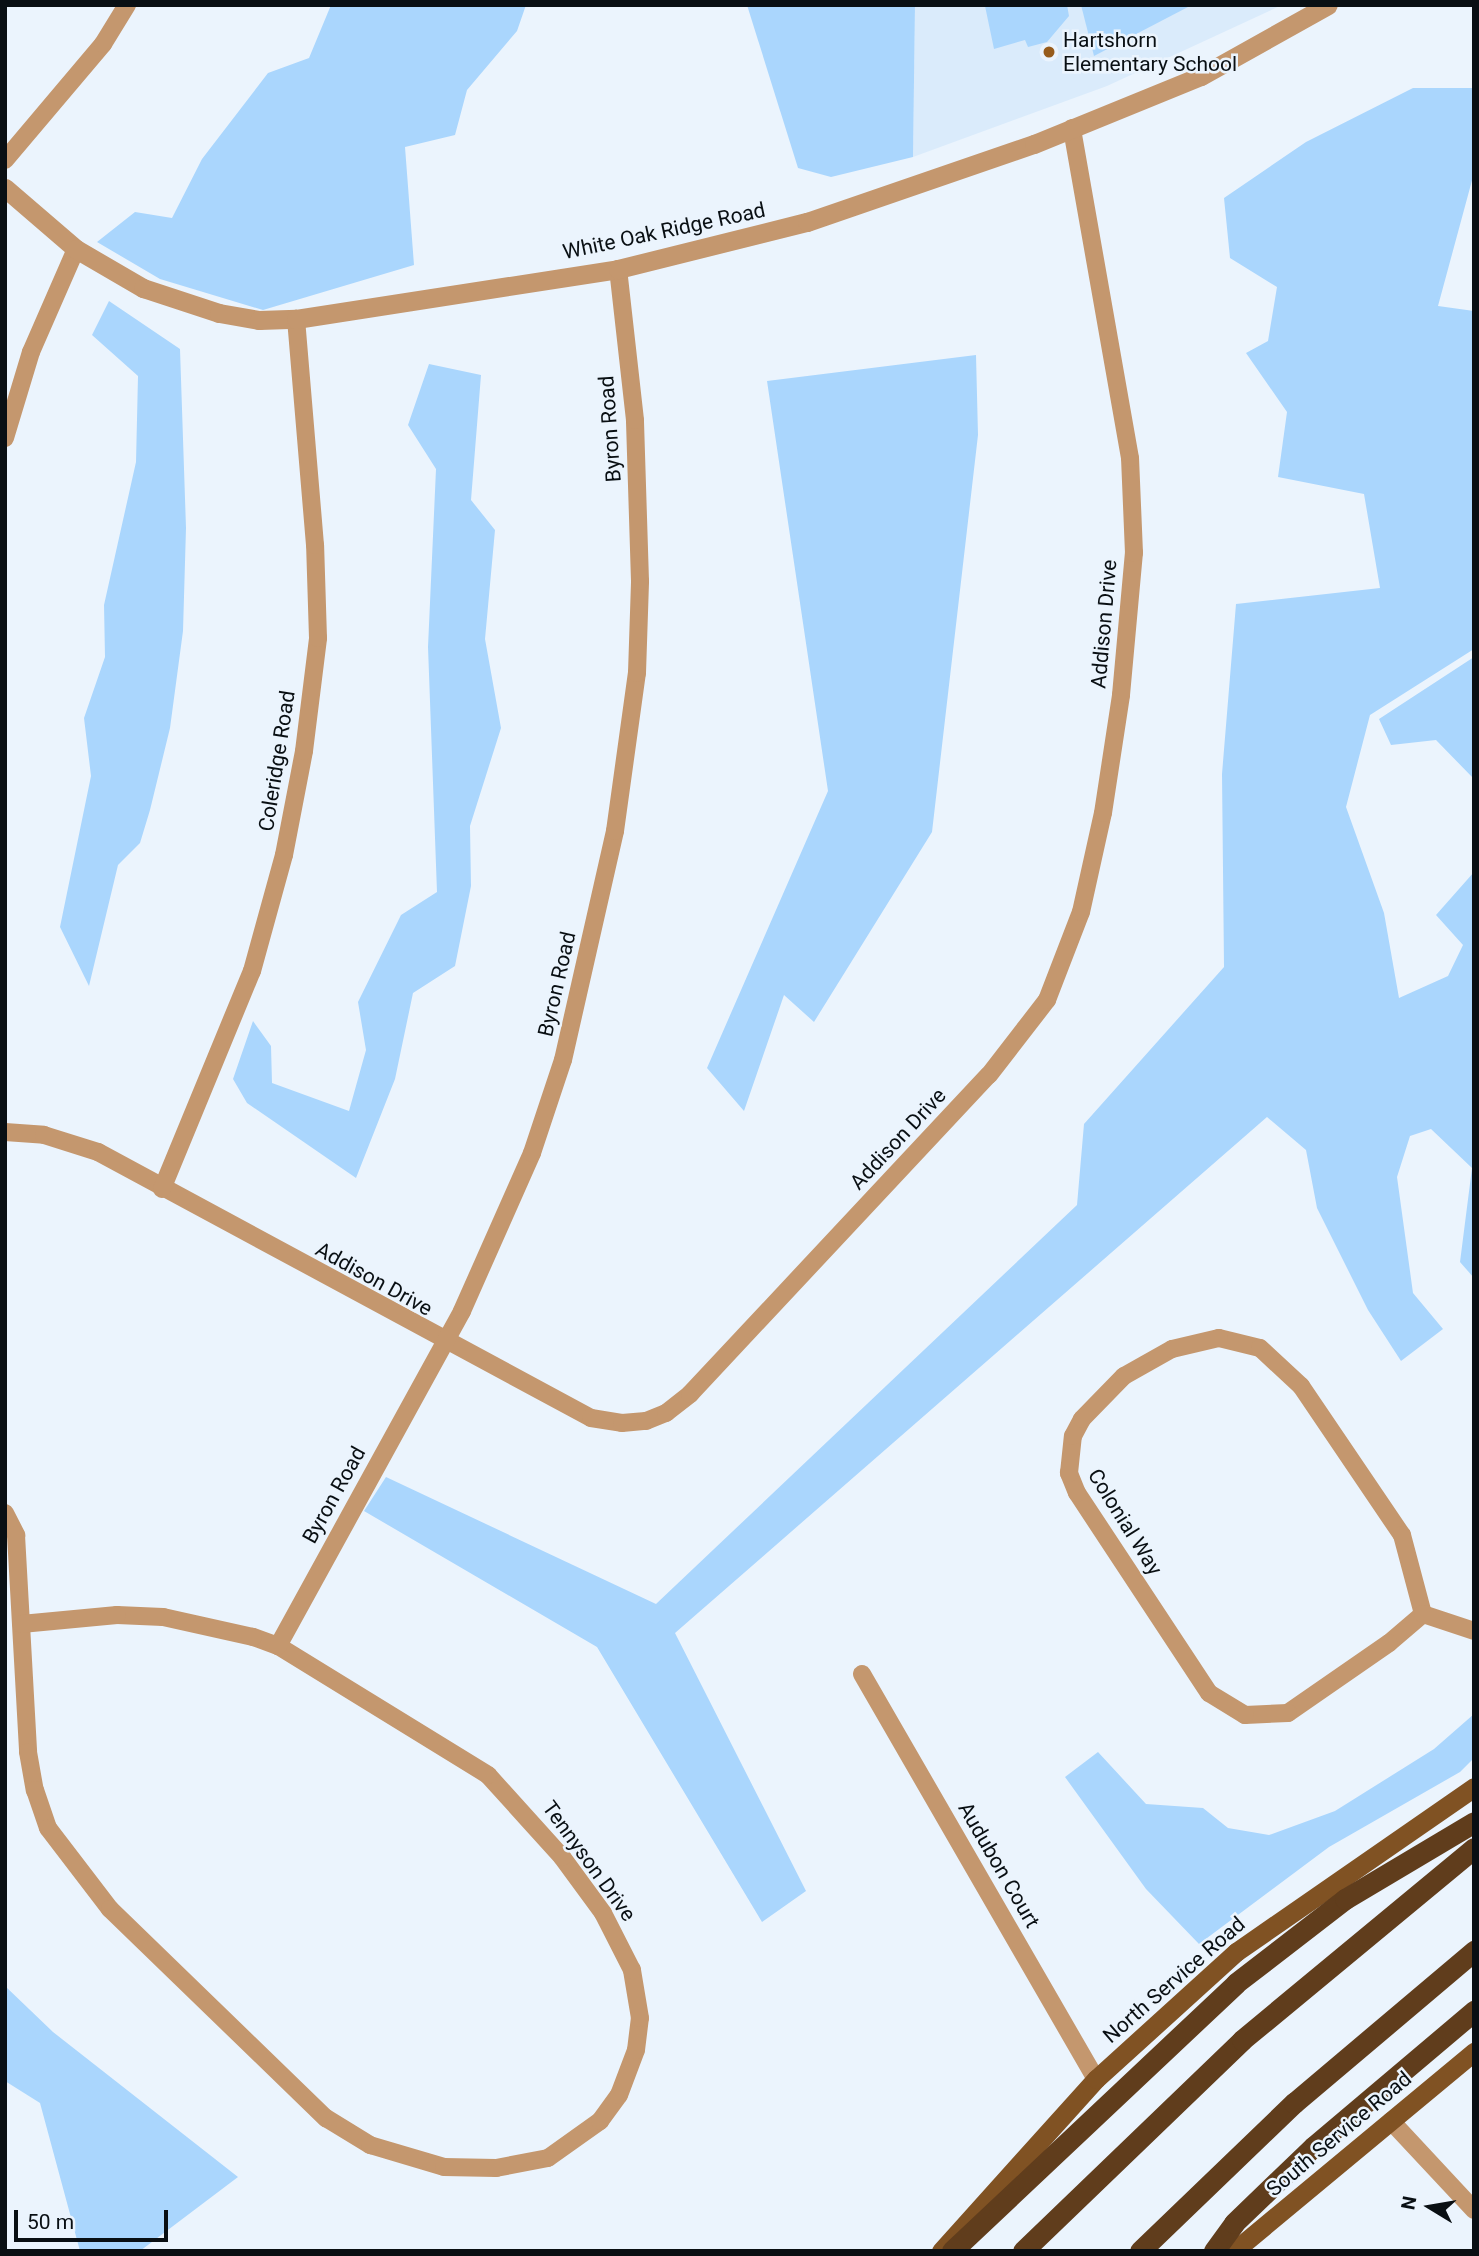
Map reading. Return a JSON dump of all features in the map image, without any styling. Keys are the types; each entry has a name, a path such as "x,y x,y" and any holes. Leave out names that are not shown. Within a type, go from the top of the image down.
{"highway":[{"path":"952,2251 1237,1983 1345,1899 1474,1822"},
{"path":"1023,2251 1242,2040 1474,1848"},
{"path":"1140,2251 1294,2103 1474,1951"},
{"path":"1214,2251 1234,2223 1313,2147 1474,2011"}],"main road":[{"name":"North Service Road","path":"941,2251 1096,2079 1236,1952 1474,1787"},
{"name":"South Service Road","path":"1234,2251 1474,2052"}],"street":[{"path":"5,160 103,44 127,5"},
{"name":"White Oak Ridge Road","path":"5,188 76,249 177,302 259,320 296,319 618,269 807,222 1072,128 1201,76 1328,5"},
{"name":"Addison Drive","path":"5,1132 44,1135 97,1152 444,1343 591,1418 622,1423 666,1413 690,1394 989,1075 1047,1000 1077,923 1103,813 1121,695 1134,553 1130,458 1072,128"},
{"path":"5,438 31,352 76,249"},
{"name":"Byron Road","path":"278,1646 444,1343 532,1153 563,1060 615,831 637,673 640,581 635,420 618,269"},
{"name":"Coleridge Road","path":"162,1189 252,971 284,855 304,751 318,638 315,545 296,319"},
{"name":"Colonial Way","path":"1219,1338 1260,1348 1301,1386 1402,1535 1423,1614 1390,1643 1287,1713 1245,1715 1229,1708 1209,1693 1070,1482 1069,1454 1082,1419 1124,1376 1172,1349 1219,1338"},
{"name":"Tennyson Drive","path":"5,1513 16,1535 27,1752 35,1790 48,1828 120,1918 326,2118 370,2145 418,2162 470,2169 521,2165 562,2151 610,2108 636,2050 636,1986 626,1956 603,1913 522,1807 488,1775 278,1646 209,1625 163,1617 71,1617 21,1624"},
{"path":"1423,1614 1474,1632"},
{"name":"Audubon Court","path":"862,1674 1096,2079"},
{"path":"1391,2121 1474,2210"}],"shaded area":[{"path":"331,5 526,5 517,31 467,90 455,135 405,147 414,265 263,310 160,279 97,242 135,212 172,218 202,159 268,73 309,58"},
{"path":"747,5 915,5 913,157 831,177 798,168"},
{"name":"Hartshorn Elementary School","path":"915,5 1282,5 1107,86 913,157"},
{"path":"1067,5 1069,16 1047,42 1028,47 1025,40 994,49 985,6"},
{"path":"1081,5 1187,5 1188,7 1094,56"},
{"path":"1413,88 1474,88 1474,173 1438,306 1474,311 1474,649 1370,715 1346,807 1384,913 1399,998 1448,976 1463,945 1436,915 1474,872 1474,1278 1460,1262 1472,1168 1431,1129 1410,1136 1397,1177 1413,1293 1443,1329 1401,1361 1368,1310 1317,1208 1306,1150 1267,1117 675,1633 806,1891 762,1922 597,1647 364,1511 386,1477 656,1604 1077,1205 1084,1124 1224,967 1222,774 1236,604 1380,588 1364,494 1278,477 1287,412 1246,353 1268,341 1277,287 1230,258 1224,198 1306,142"},
{"path":"109,301 180,349 186,528 183,631 170,728 150,810 140,843 118,865 89,986 60,927 91,776 84,718 105,657 104,605 136,462 138,376 92,335"},
{"path":"976,355 978,435 932,832 814,1022 784,995 744,1111 707,1068 828,791 767,381"},
{"path":"429,364 481,375 471,500 495,530 485,639 501,728 470,826 471,886 455,966 413,993 395,1079 356,1178 247,1103 233,1079 253,1021 271,1046 272,1083 349,1111 366,1050 358,1002 401,915 437,892 428,647 436,469 408,425"},
{"path":"1474,657 1474,779 1436,740 1391,745 1379,719"},
{"path":"1474,1714 1474,1758 1460,1772 1329,1847 1199,1944 1146,1889 1065,1777 1098,1752 1146,1804 1203,1808 1228,1828 1269,1835 1335,1811 1434,1749"},
{"path":"5,1986 53,2032 238,2177 140,2251 80,2251 40,2103 5,2081"}],"place":[{"name":"Hartshorn Elementary School","path":"1049,52"}]}
